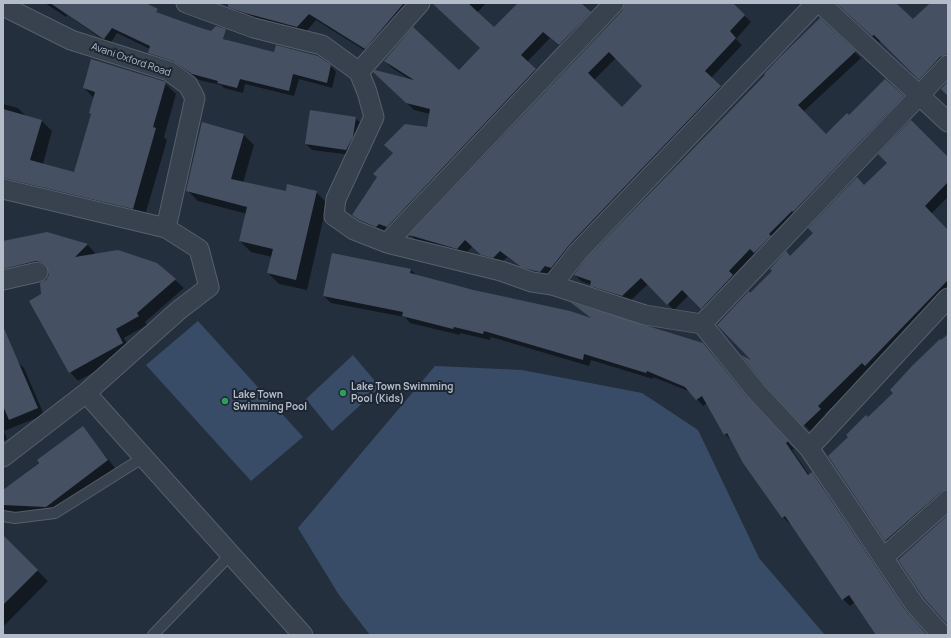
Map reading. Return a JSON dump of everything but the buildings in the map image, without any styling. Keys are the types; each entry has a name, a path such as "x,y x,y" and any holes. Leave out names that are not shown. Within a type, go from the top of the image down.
{"street":[{"path":"186,3 200,10 222,8 254,28 322,45 359,72 367,92 374,117 336,199 334,216 354,230 386,243 501,271 532,282 552,285 645,315 702,324 756,391 809,448 915,605 942,635"},
{"path":"359,72 420,3"},
{"path":"552,285 578,252 816,3"},
{"path":"820,3 920,94 948,122"},
{"name":"Avani Oxford Road","path":"3,6 71,40 168,70 188,85 195,98 166,228"},
{"path":"386,243 606,6"},
{"path":"702,324 948,65"},
{"path":"3,189 166,228 200,249 209,288 179,310 86,393 3,457"},
{"path":"3,280 38,272"},
{"path":"809,448 948,298"},
{"path":"86,393 303,635"},
{"path":"884,557 948,500"}],"lane":[{"path":"3,516 15,518 55,513 144,457"},
{"path":"153,635 231,554"}],"water":[{"name":"Lake Town Swimming Pool","path":"198,321 303,437 251,481 146,365"},
{"name":"Lake Town Swimming Pool (Kids)","path":"353,355 380,387 332,431 306,399"},
{"path":"435,366 522,370 642,393 698,430 759,558 825,635 370,635 339,595 298,528"}],"place":[{"name":"Lake Town Swimming Pool (Kids)","path":"343,393"},
{"name":"Lake Town Swimming Pool","path":"225,401"}]}
